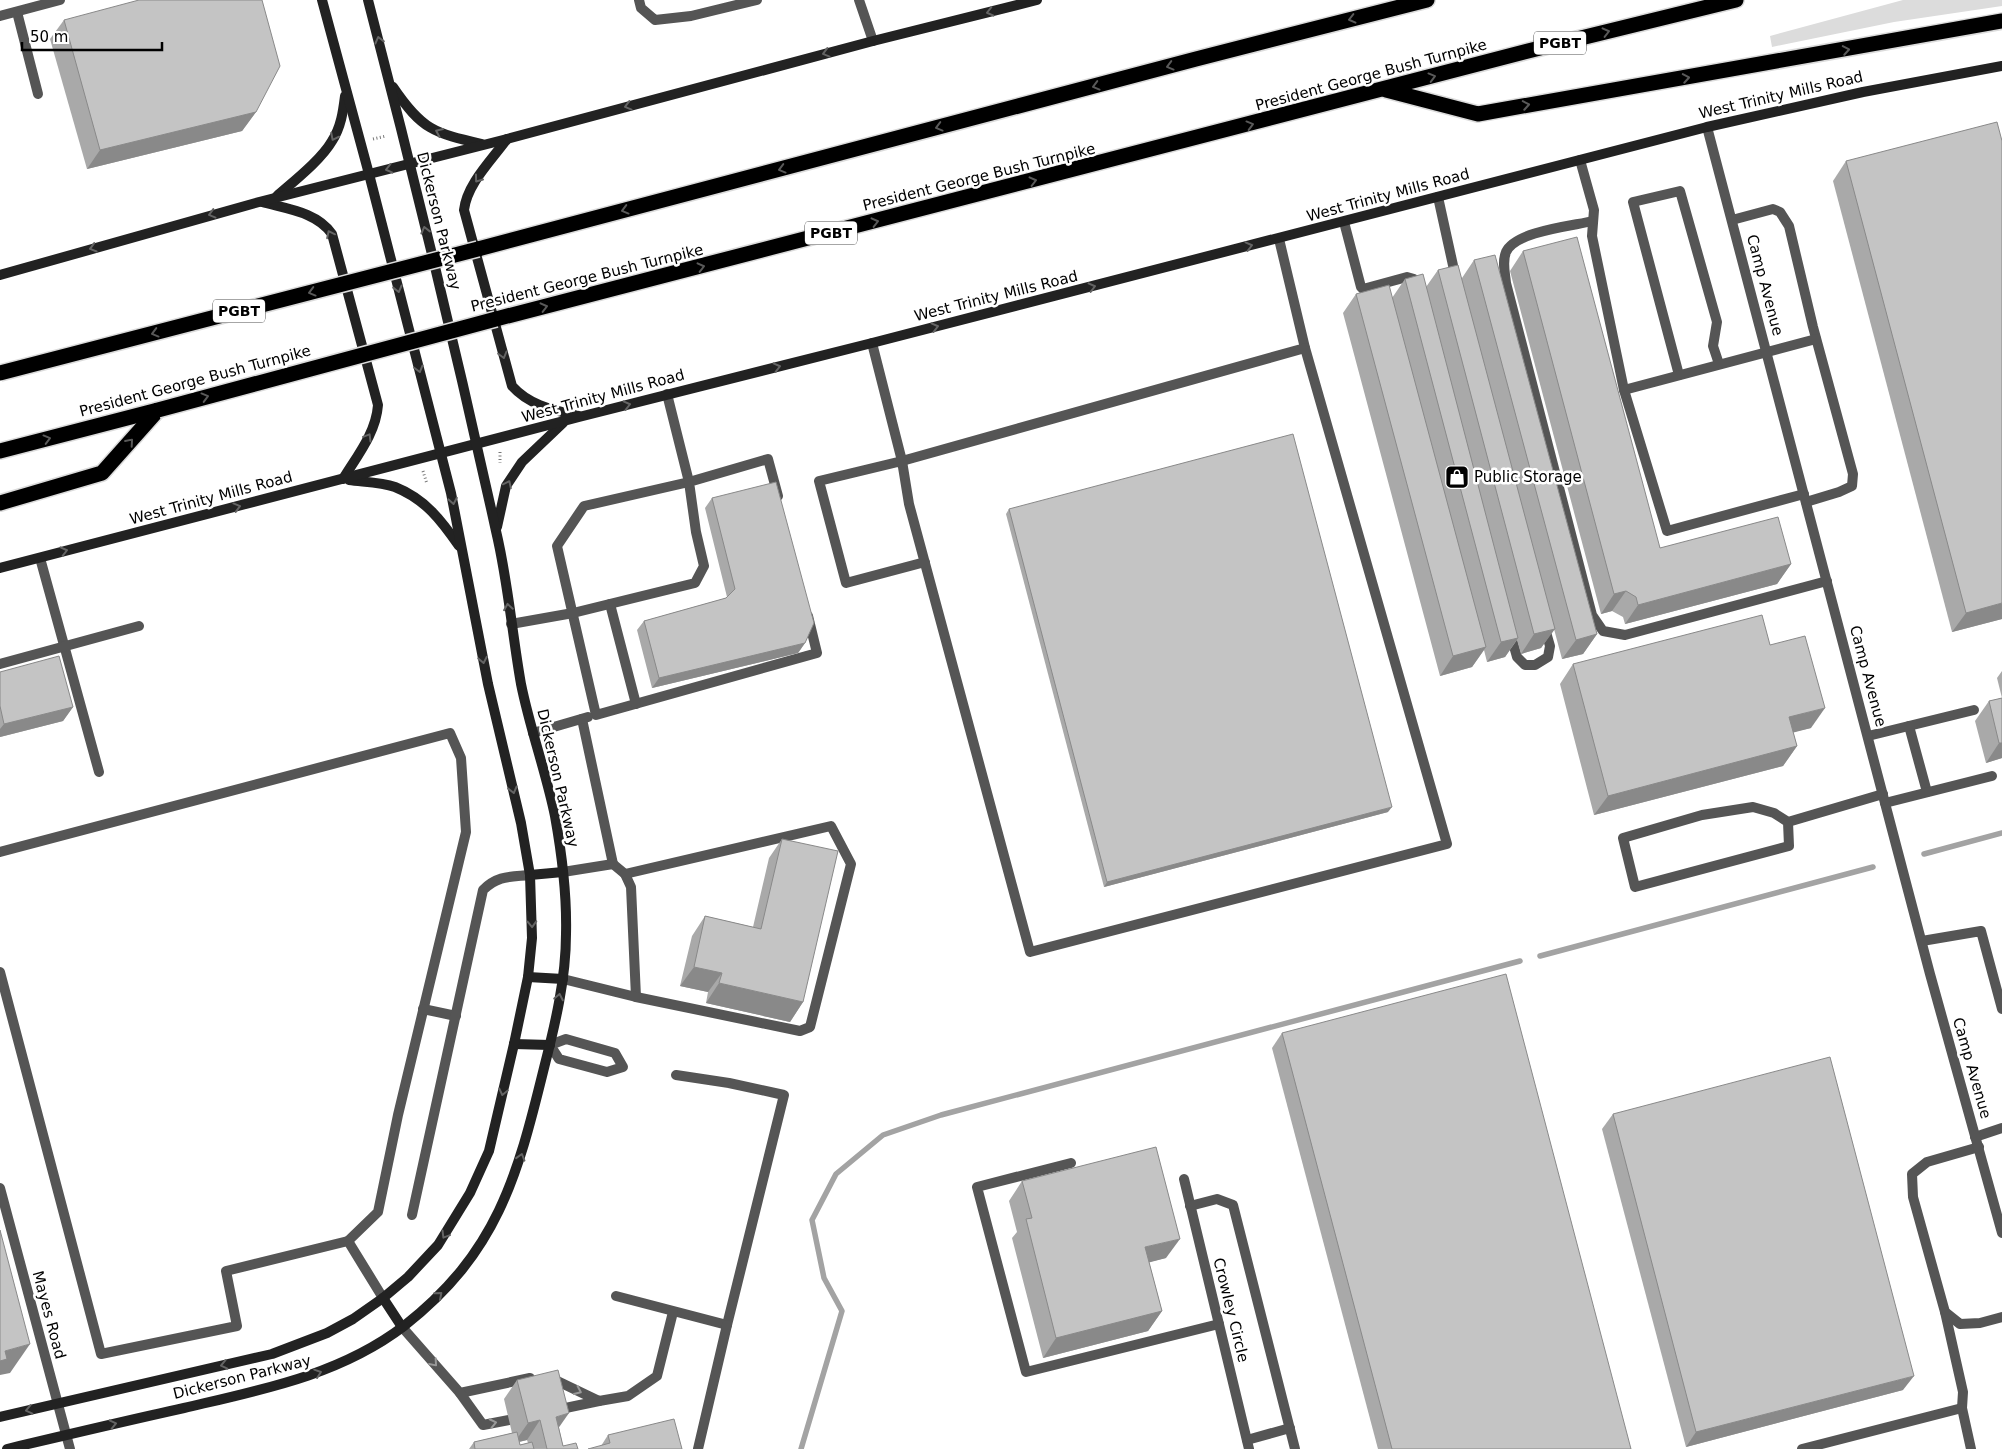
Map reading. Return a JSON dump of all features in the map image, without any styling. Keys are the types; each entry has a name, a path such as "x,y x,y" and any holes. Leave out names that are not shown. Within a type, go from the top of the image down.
{"highway":[{"name":"PGBT","path":"0,373 478,249 1404,4 1427,0"},
{"name":"President George Bush Turnpike","path":"0,451 394,346 1385,90 1536,49 1736,0"},
{"path":"1385,90 1478,114 2002,21"},
{"path":"0,503 102,473 158,410"}],"main road":[{"name":"Dickerson Parkway","path":"0,1417 272,1354 326,1333 353,1319 383,1298 408,1277 438,1245 470,1193 489,1151 514,1044 528,977 532,938 530,875 521,823 488,684 451,493 322,0"},
{"name":"Dickerson Parkway","path":"7,1449 272,1388 325,1371 363,1352 402,1327 447,1288 482,1244 498,1213 520,1161 550,1045 563,979 566,935 564,872 555,816 522,690 496,531 478,444 368,0"},
{"path":"0,275 276,197 486,145 873,41 1037,0"},
{"name":"West Trinity Mills Road","path":"0,568 667,394 872,344 1707,127 1863,92 2002,66"},
{"path":"389,80 406,106 427,127 445,135 486,145"},
{"path":"276,197 310,167 332,141 342,118 346,90"},
{"path":"507,139 465,198 464,210 512,386 520,395 533,403 580,417"},
{"path":"259,202 315,218 326,225 332,234 378,405 374,428 343,479 394,487 418,499 441,520 461,549"},
{"path":"496,531 506,486 522,462 564,421"},
{"path":"530,875 564,872"},
{"path":"528,977 563,979"},
{"path":"514,1044 550,1045"},
{"path":"383,1298 402,1327"}],"street":[{"path":"0,16 60,0"},
{"path":"639,0 641,8 655,20 691,16 757,0"},
{"path":"859,0 873,41"},
{"path":"17,12 38,94"},
{"name":"Camp Avenue","path":"1707,127 1884,799 2002,1233"},
{"path":"1580,160 1594,210 1592,236 1624,390 1667,531 1805,498 1839,492 1852,486 1854,474 1816,339 1789,226 1780,212 1773,210 1732,220"},
{"path":"1679,375 1633,202 1680,191 1717,322 1713,346 1719,364"},
{"path":"1438,197 1459,289"},
{"path":"1593,221 1528,235 1515,241 1507,251 1503,263 1592,615 1603,630 1624,635 1827,581"},
{"path":"1344,222 1363,289 1407,277 1414,279 1420,295"},
{"path":"872,344 902,461 909,504 924,562 1030,952 1448,844 1305,348 1279,239"},
{"path":"1624,390 1816,339"},
{"path":"924,562 846,583 819,481 902,461 1305,348"},
{"path":"511,624 610,604 695,583 704,566 688,482 667,394"},
{"path":"596,715 557,546 584,506 688,482 768,459 780,505"},
{"path":"40,558 99,772"},
{"path":"610,604 636,704"},
{"path":"533,733 817,653 806,607"},
{"path":"1506,618 1517,656 1525,665 1535,665 1548,657 1550,646 1542,617"},
{"path":"0,664 139,626"},
{"path":"1868,736 1974,710"},
{"path":"582,719 613,864 625,874 631,887 636,997"},
{"path":"1909,726 1927,792"},
{"path":"0,852 450,733 461,758 466,832 398,1115 378,1212 348,1241 226,1271 237,1326 101,1354 0,972"},
{"path":"1788,822 1789,846 1635,886 1623,838 1702,815 1753,807 1774,813 1788,822 1992,776"},
{"path":"563,979 636,997 800,1030 810,1027 851,864 831,826 625,874"},
{"path":"564,872 613,864"},
{"path":"412,1215 483,890 492,882 503,878 530,875"},
{"path":"1922,941 1981,931 2002,1010"},
{"path":"424,1009 456,1016"},
{"path":"566,1039 615,1053 624,1067 607,1072 559,1060 550,1045 566,1039"},
{"path":"676,1075 729,1083 784,1095 698,1449"},
{"path":"1975,1136 2002,1128"},
{"path":"1971,1449 1962,1408 1963,1392 1945,1312 1913,1197 1912,1174 1927,1162 1979,1147"},
{"path":"1071,1163 977,1187 1026,1372 1219,1324"},
{"name":"Crowley Circle","path":"1184,1179 1248,1444"},
{"name":"Mayes Road","path":"0,1188 70,1449"},
{"path":"1190,1206 1217,1199 1233,1205 1295,1449"},
{"path":"348,1241 383,1298"},
{"path":"616,1296 727,1325"},
{"path":"550,1412 628,1396 657,1376 673,1312"},
{"path":"1945,1312 1960,1324 1980,1323 2002,1317"},
{"path":"402,1327 460,1393 483,1425 509,1420"},
{"path":"460,1393 544,1375 599,1401"},
{"path":"1802,1449 1962,1408"},
{"path":"1248,1444 1290,1428"}],"path":[{"path":"372,139 386,136"},
{"path":"500,452 498,463 504,466"},
{"path":"423,471 427,484"},
{"path":"427,484 435,484"},
{"path":"423,490 427,484"}],"shaded area":[{"path":"1903,0 2002,0 2002,6 1894,22 1772,47 1770,36"}],"building":[{"path":"139,0 262,0 280,66 256,112 100,150 64,20"},
{"path":"1997,122 2002,141 2002,603 1966,613 1846,161"},
{"path":"1577,237 1660,548 1778,517 1791,564 1638,605 1636,597 1626,591 1614,594 1523,251"},
{"path":"1495,255 1597,634 1576,640 1474,260"},
{"path":"1458,265 1555,629 1534,634 1438,270"},
{"path":"1423,274 1518,638 1501,642 1405,279"},
{"path":"1389,285 1486,647 1453,656 1356,294"},
{"path":"1293,434 1392,807 1107,882 1009,509"},
{"path":"776,482 814,623 805,643 659,678 644,621 726,598 735,589 712,498"},
{"path":"1762,615 1770,645 1805,636 1825,708 1789,717 1797,746 1608,796 1573,664"},
{"path":"59,656 73,707 4,724 0,706 0,672"},
{"path":"2002,698 2002,743 1999,743 1989,701"},
{"path":"782,839 838,851 803,1002 719,983 722,973 694,967 705,916 761,929"},
{"path":"1506,974 1631,1449 1392,1449 1282,1033"},
{"path":"1830,1057 1914,1376 1696,1432 1613,1114"},
{"path":"1156,1147 1180,1239 1145,1247 1162,1311 1056,1338 1026,1219 1032,1218 1022,1181"},
{"path":"0,1230 30,1344 5,1351 7,1359 0,1361"},
{"path":"558,1370 569,1413 556,1417 563,1446 576,1443 578,1449 547,1449 540,1420 528,1423 517,1380"},
{"path":"674,1419 682,1449 588,1449 610,1443 608,1435"},
{"path":"517,1432 520,1445 532,1442 534,1449 475,1449 474,1442"}],"waterway":[{"path":"1924,854 2002,833"},
{"path":"1540,956 1873,867"},
{"path":"801,1449 842,1311 824,1278 812,1220 836,1174 883,1135 941,1115 1520,961"}],"place":[{"name":"Public Storage","path":"1457,477"}]}
